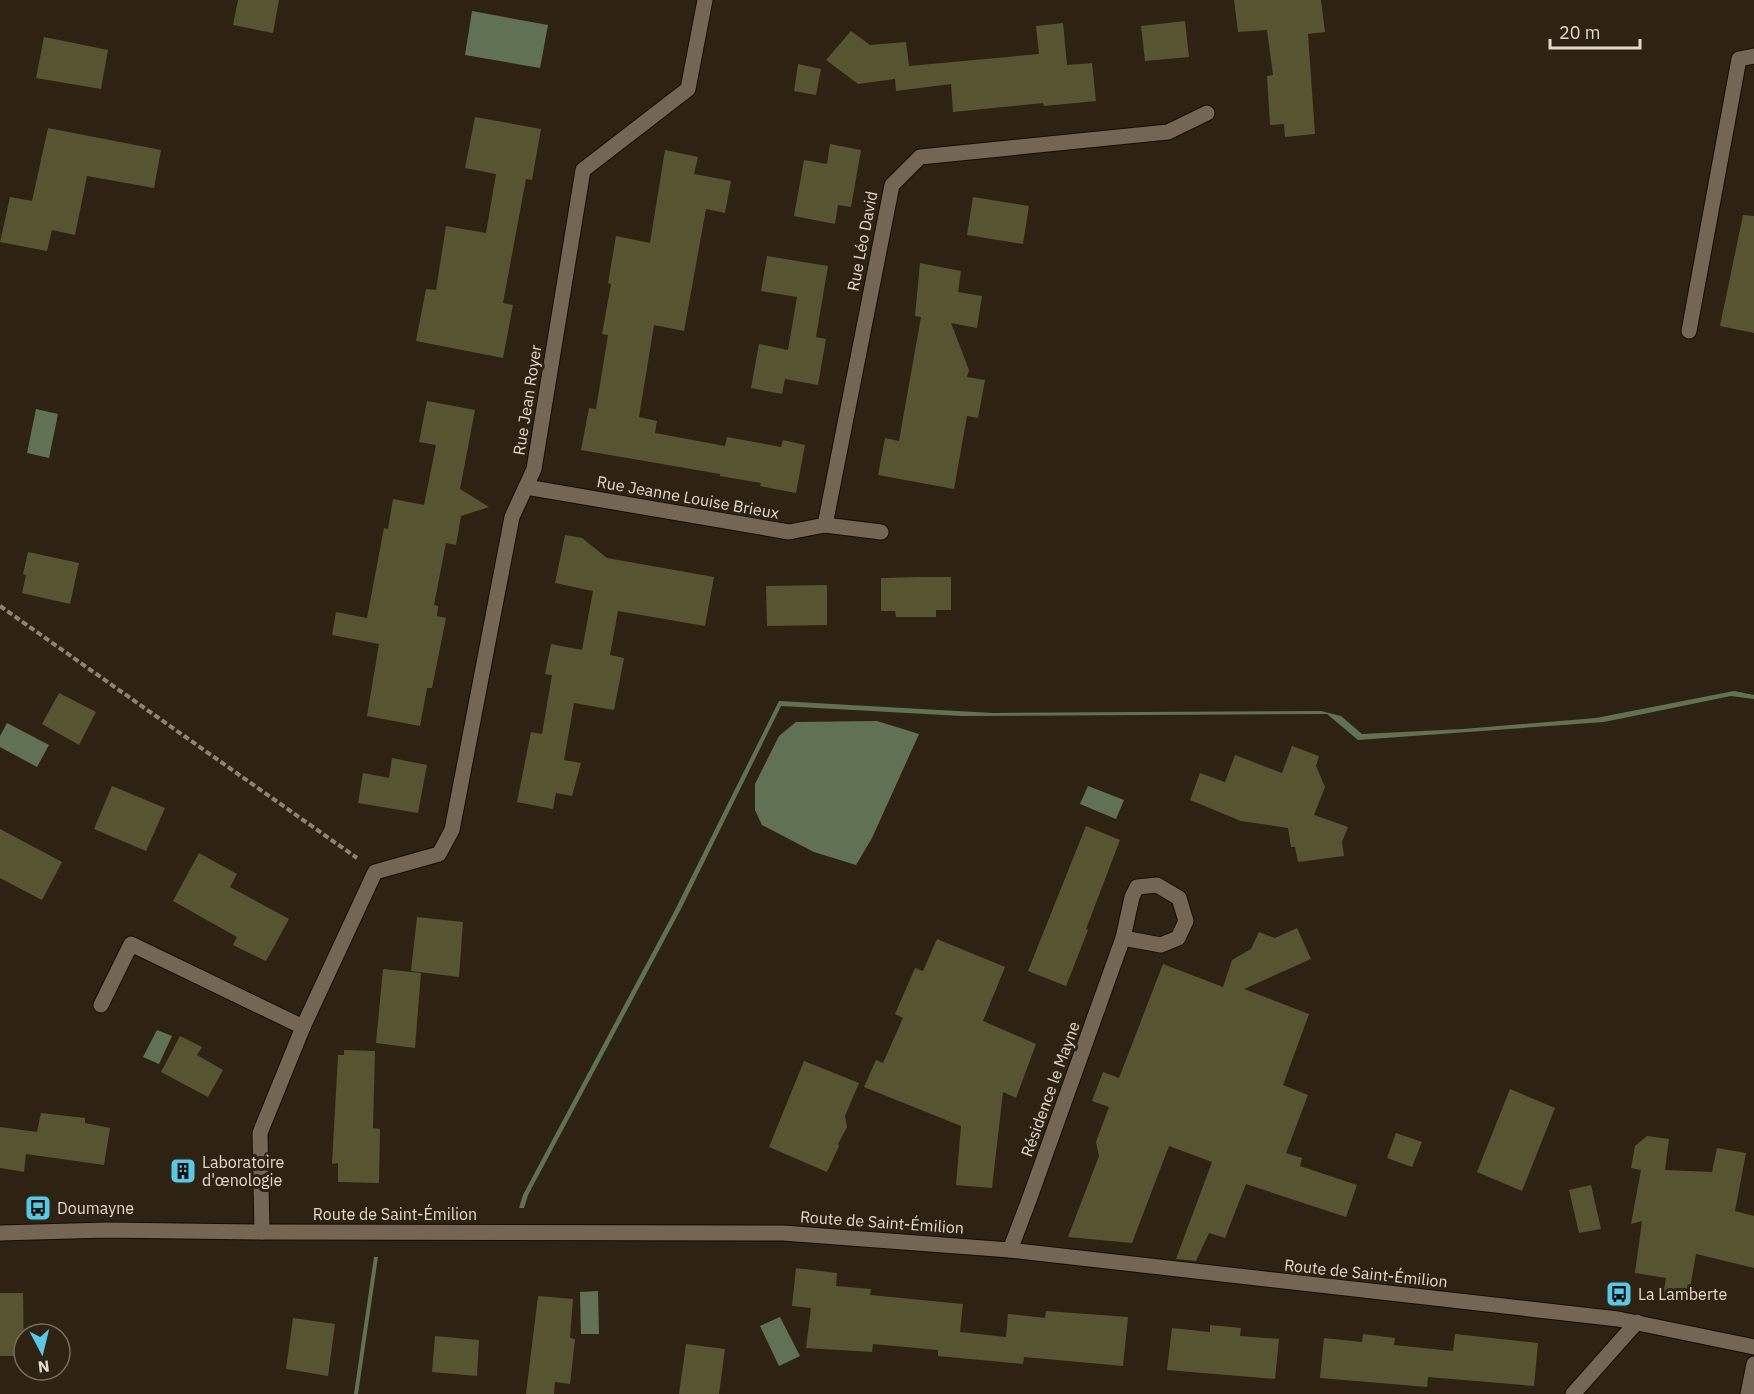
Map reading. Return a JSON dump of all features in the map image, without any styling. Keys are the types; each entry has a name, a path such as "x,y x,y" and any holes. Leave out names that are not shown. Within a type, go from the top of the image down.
{"street":[{"name":"Rue Jean Royer","path":"375,872 439,854 452,830 512,516 534,469 583,170 688,89 705,0"},
{"path":"1689,331 1739,59 1754,56"},
{"name":"Rue Léo David","path":"825,525 891,185 920,157 1168,132 1207,113"},
{"name":"Rue Jeanne Louise Brieux","path":"526,487 789,532 825,525 881,532"},
{"path":"262,1232 260,1133 303,1027 375,872"},
{"name":"Résidence le Mayne","path":"1010,1250 1123,938 1132,897 1137,887 1157,885 1179,898 1185,921 1178,938 1161,945 1123,938"},
{"path":"101,1005 131,944 303,1027"},
{"name":"Route de Saint-Émilion","path":"0,1233 107,1230 783,1233 1010,1250 1638,1322 1754,1347"},
{"path":"1573,1394 1638,1322"},
{"path":"1748,1394 1754,1364"}],"path":[{"path":"0,606 336,842 375,872"}],"shaded area":[{"path":"472,11 548,25 540,68 465,55"},
{"path":"36,409 58,414 49,458 27,453"},
{"path":"1734,691 1754,695 1754,699 1731,696 1604,722 1358,740 1327,714 961,716 781,706 682,907 528,1195 524,1208 519,1208 523,1195 674,912 779,701 993,713 1321,711 1341,716 1362,734 1463,729 1596,718"},
{"path":"877,721 919,734 872,838 856,865 814,852 762,825 755,810 755,784 779,736 796,722"},
{"path":"7,723 49,745 37,767 0,747 0,736"},
{"path":"1088,786 1124,800 1116,819 1080,804"},
{"path":"157,1030 172,1036 159,1064 143,1057"},
{"path":"374,1257 378,1257 358,1394 354,1394"},
{"path":"598,1291 599,1334 581,1334 580,1292"},
{"path":"780,1317 800,1356 779,1366 760,1326"}],"building":[{"path":"238,0 279,0 273,33 233,25"},
{"path":"1234,0 1321,0 1325,32 1308,34 1315,134 1285,137 1284,124 1270,125 1267,76 1273,75 1267,30 1238,32"},
{"path":"1185,21 1189,57 1145,61 1141,26"},
{"path":"1063,23 1067,65 1092,63 1096,101 1044,106 1043,103 953,112 951,84 896,91 895,79 858,84 826,60 851,31 870,45 906,42 909,66 1039,54 1036,26"},
{"path":"44,37 108,50 101,89 36,78"},
{"path":"798,64 821,69 816,95 794,91"},
{"path":"475,117 541,129 532,180 526,179 503,303 513,305 503,358 416,341 426,289 436,290 446,226 486,233 496,174 465,168"},
{"path":"48,128 161,150 154,188 87,176 75,235 52,230 47,251 0,242 10,197 32,201"},
{"path":"830,144 861,150 851,207 838,205 835,224 794,216 804,160 827,164"},
{"path":"665,150 698,157 694,174 731,181 725,213 706,209 684,331 654,325 639,417 657,421 655,433 725,446 727,437 781,447 783,440 805,445 796,493 760,486 761,483 720,476 720,474 581,450 589,408 596,409 608,335 602,334 611,284 608,283 616,236 650,243"},
{"path":"973,197 1029,206 1023,244 967,235"},
{"path":"1743,215 1754,216 1754,333 1720,326"},
{"path":"767,256 828,266 816,337 826,339 818,385 785,379 782,394 751,388 759,344 788,350 797,297 761,291"},
{"path":"920,263 961,271 958,292 982,296 977,328 951,323 969,370 967,377 985,380 978,418 967,416 954,489 878,475 885,438 899,441 921,317 915,316"},
{"path":"427,401 475,410 460,489 489,507 461,516 456,545 446,543 434,605 438,606 437,616 446,618 432,688 427,688 420,726 367,716 379,644 332,635 336,612 367,618 384,528 388,529 393,499 424,505 436,445 419,442"},
{"path":"565,535 582,538 607,558 714,577 705,626 618,611 610,655 624,658 614,710 574,703 564,760 581,763 572,796 556,793 553,809 517,802 531,732 542,734 552,675 545,674 551,644 582,650 593,591 555,583"},
{"path":"28,552 79,563 70,604 22,593"},
{"path":"951,577 951,610 936,610 936,617 896,617 895,611 881,611 881,578"},
{"path":"827,585 827,625 767,626 766,586"},
{"path":"59,693 96,712 79,745 42,724"},
{"path":"1292,746 1319,756 1316,766 1325,787 1314,815 1348,827 1342,842 1344,856 1298,862 1295,847 1291,847 1288,828 1241,821 1190,800 1200,773 1225,782 1235,755 1282,773"},
{"path":"392,758 427,765 418,813 358,803 363,773 389,778"},
{"path":"112,786 165,808 146,851 94,829"},
{"path":"1086,826 1120,840 1066,986 1028,971"},
{"path":"0,829 62,862 42,900 0,878"},
{"path":"199,853 237,874 230,887 289,919 266,961 233,945 237,937 173,901"},
{"path":"417,917 463,922 459,977 411,971"},
{"path":"1297,928 1311,959 1244,989 1309,1014 1283,1085 1308,1095 1286,1153 1302,1158 1300,1166 1357,1185 1346,1217 1246,1184 1225,1238 1209,1233 1196,1261 1176,1259 1212,1162 1169,1146 1132,1243 1068,1237 1099,1156 1096,1142 1109,1107 1092,1101 1103,1072 1119,1078 1163,964 1223,987 1232,960 1251,949 1259,932 1275,938"},
{"path":"937,939 1005,967 983,1021 1036,1044 1016,1098 1003,1092 992,1188 956,1185 961,1126 864,1087 876,1060 883,1063 903,1018 895,1014 915,968 923,971"},
{"path":"383,969 421,973 415,1048 376,1043"},
{"path":"180,1036 202,1047 197,1055 223,1070 208,1097 161,1072"},
{"path":"344,1050 375,1051 373,1128 380,1129 379,1183 338,1182 338,1163 332,1164 338,1055 344,1055"},
{"path":"804,1061 859,1083 845,1116 847,1127 827,1172 769,1147"},
{"path":"1510,1089 1555,1108 1522,1191 1477,1172"},
{"path":"41,1113 85,1118 85,1123 110,1128 104,1165 26,1154 24,1172 0,1168 0,1127 37,1132"},
{"path":"1396,1133 1422,1142 1412,1167 1387,1158"},
{"path":"1647,1136 1669,1139 1665,1170 1712,1172 1717,1148 1746,1153 1735,1211 1754,1216 1754,1268 1696,1254 1688,1300 1663,1296 1666,1278 1635,1273 1642,1221 1631,1224 1641,1170 1631,1168 1635,1146"},
{"path":"1591,1185 1601,1229 1579,1233 1569,1190"},
{"path":"796,1268 837,1273 836,1286 871,1289 870,1295 963,1304 960,1332 1006,1337 1008,1314 1045,1318 1046,1311 1128,1317 1123,1366 1024,1357 1023,1364 938,1356 938,1350 873,1344 872,1352 806,1348 811,1308 792,1306"},
{"path":"0,1293 23,1293 23,1322 12,1322 12,1356 0,1356"},
{"path":"538,1296 573,1299 570,1338 575,1339 570,1384 555,1382 554,1394 526,1394"},
{"path":"293,1318 335,1324 328,1376 286,1369"},
{"path":"1210,1325 1241,1328 1240,1336 1279,1339 1275,1379 1167,1370 1172,1328 1210,1332"},
{"path":"1363,1334 1395,1338 1394,1345 1453,1351 1455,1334 1538,1343 1534,1386 1428,1377 1427,1387 1320,1378 1324,1338 1362,1342"},
{"path":"435,1336 479,1340 477,1376 432,1372"},
{"path":"686,1344 725,1349 719,1394 679,1394"}],"place":[{"name":"Laboratoire d'œnologie","path":"183,1171"},
{"name":"Doumayne","path":"38,1208"},
{"name":"La Lamberte","path":"1619,1294"}]}
